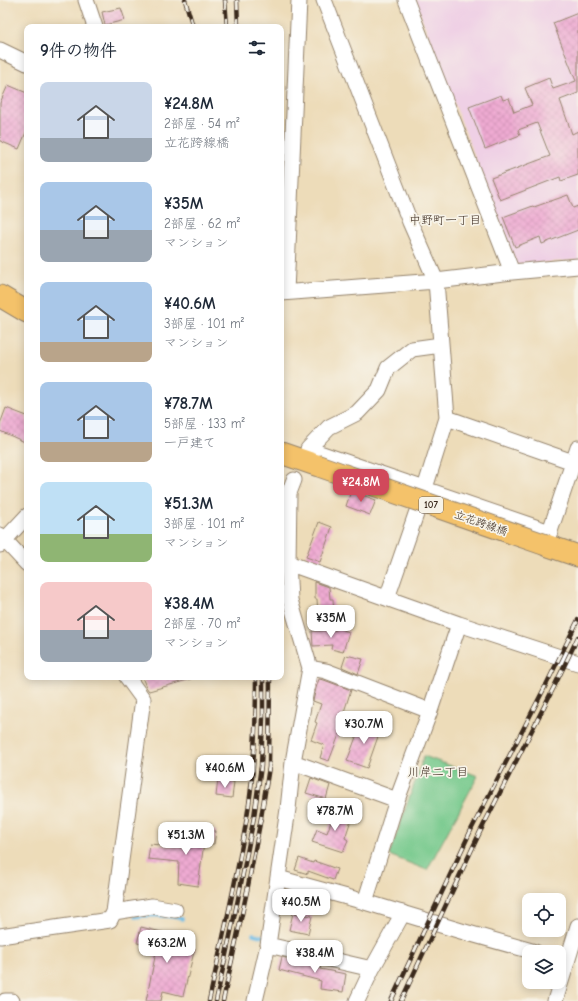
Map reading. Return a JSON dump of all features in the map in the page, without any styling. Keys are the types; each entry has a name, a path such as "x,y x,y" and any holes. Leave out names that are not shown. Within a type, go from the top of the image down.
{"highway":[{"path":"0,296 24,310"},
{"name":"立花跨線橋","path":"284,454 548,539"},
{"name":"107","path":"548,539 578,556"}],"street":[{"path":"86,0 94,24"},
{"path":"299,0 284,293 436,281 578,266"},
{"path":"324,0 410,222 436,281 447,418 388,598"},
{"path":"406,0 512,272"},
{"path":"0,50 24,62"},
{"path":"441,345 412,349 388,368 379,390 357,413 329,426 308,449 425,488 548,539 576,455 447,418"},
{"path":"255,1001 268,945 288,809 293,762 310,668 290,600 288,563 289,493 294,480"},
{"path":"24,519 2,540 24,561"},
{"path":"288,563 458,624 578,664"},
{"path":"365,902 397,800 430,711 458,624"},
{"path":"310,668 326,671 430,711"},
{"path":"0,936 110,920 114,912 142,699 132,680"},
{"path":"293,762 397,800"},
{"path":"278,878 522,948"},
{"path":"114,912 152,906 175,910"},
{"path":"357,1001 372,969 402,913"},
{"path":"555,1001 578,926"},
{"path":"268,945 372,969"},
{"path":"4,1001 12,1001"}],"shaded area":[{"path":"415,0 578,0 578,260 516,265"}],"green space":[{"path":"424,756 478,776 427,870 389,855"}],"building":[{"path":"121,8 125,20 105,24 102,12"},
{"path":"578,13 578,93 560,100 572,134 578,131 578,175 561,181 560,177 500,200 491,178 550,156 537,123 518,130 520,135 485,149 469,107 501,95 503,100 509,98 514,112 532,105 525,88 549,78 553,89 576,81 553,23"},
{"path":"8,85 24,92 24,137 19,149 0,141 0,103"},
{"path":"568,195 573,208 578,206 578,230 542,244 540,237 515,247 503,217"},
{"path":"6,408 24,415 24,442 0,431 0,424"},
{"path":"351,491 376,500 370,515 346,506"},
{"path":"319,522 332,527 320,562 306,557"},
{"path":"315,582 329,587 330,599 333,599 334,613 318,614 317,599 315,599"},
{"path":"337,628 349,632 343,652 331,649 332,645 313,646 312,631 336,630"},
{"path":"346,655 363,659 358,674 342,667"},
{"path":"319,679 351,690 342,718 345,719 329,761 320,758 324,745 311,740 317,723 315,722 321,704 313,701"},
{"path":"143,680 188,680 149,691"},
{"path":"362,721 381,728 367,768 347,761"},
{"path":"311,778 330,785 326,799 306,793"},
{"path":"218,779 234,782 232,798 216,796"},
{"path":"336,808 353,814 345,838 348,840 343,852 312,842 317,829 327,833"},
{"path":"191,829 216,831 214,844 204,843 198,886 178,883 179,862 148,859 150,844 189,848"},
{"path":"299,858 313,863 314,861 337,869 333,880 308,871 308,874 295,870"},
{"path":"293,913 312,916 308,934 289,930"},
{"path":"141,927 174,935 172,942 195,948 183,996 163,991 161,1001 146,1001 157,947 137,943"},
{"path":"282,957 321,966 320,969 346,974 343,992 320,989 321,981 279,970"}],"waterway":[{"path":"135,917 158,916 182,919"},
{"path":"253,934 265,937"}],"railway":[{"path":"185,0 192,24"},
{"path":"225,0 227,24"},
{"path":"237,0 238,24"},
{"path":"391,1001 472,828 578,620"},
{"path":"401,1001 480,832 578,637"},
{"path":"209,1001 236,879 249,804 255,740 256,680"},
{"path":"216,1001 254,817 261,766 263,680"},
{"path":"223,1001 247,891 269,767 270,680"}],"district":[{"name":"中野町一丁目","path":"445,220"},
{"name":"川岸二丁目","path":"438,772"}]}
